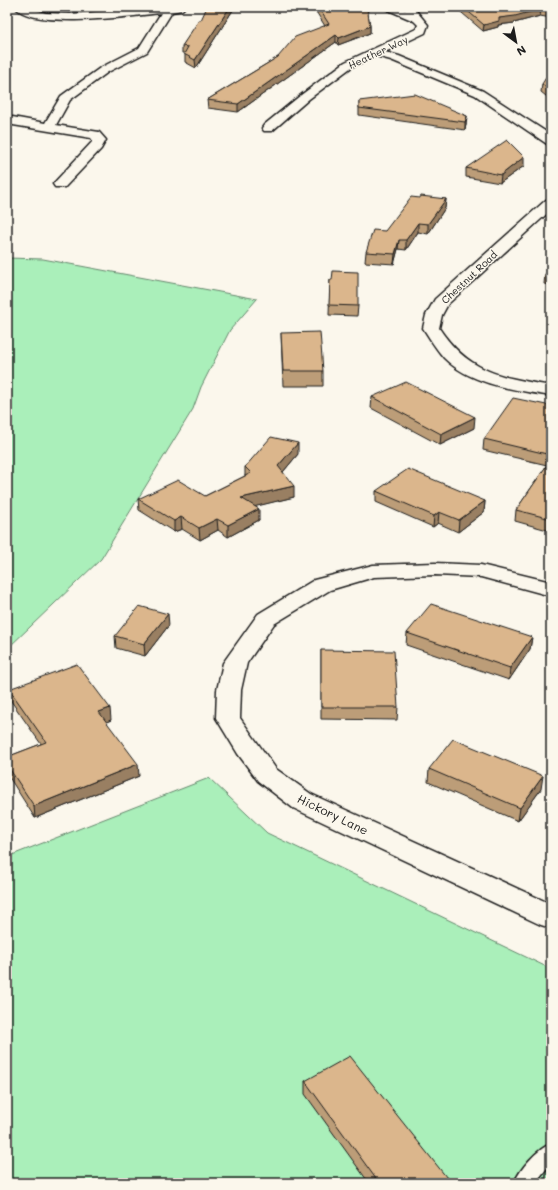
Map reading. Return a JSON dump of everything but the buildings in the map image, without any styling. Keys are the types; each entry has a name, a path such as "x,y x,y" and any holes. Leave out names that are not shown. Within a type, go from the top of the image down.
{"street":[{"path":"14,17 25,9 46,16 70,17 168,10 183,7"},
{"path":"389,7 418,19"},
{"path":"408,7 418,19"},
{"path":"49,126 65,98 104,70 143,50 168,10"},
{"name":"Heather Way","path":"268,128 305,97 349,64 421,31 423,25 418,19"},
{"path":"374,52 395,58 479,93 551,141"},
{"path":"7,120 95,134 100,140 98,146 60,184"},
{"name":"Chestnut Road","path":"551,203 441,302 434,315 432,328 442,345 450,354 462,363 479,372 507,382 551,391"},
{"name":"Hickory Lane","path":"551,589 524,580 481,571 435,569 373,570 322,585 266,619 235,664 229,690 228,718 247,748 268,775 302,801 551,917"}],"lane":[{"path":"523,1183 549,1156"}],"green space":[{"path":"7,258 43,259 257,299 230,330 201,387 193,409 101,559 7,649"},
{"path":"209,778 267,833 551,969 551,1183 7,1183 7,857"}]}
